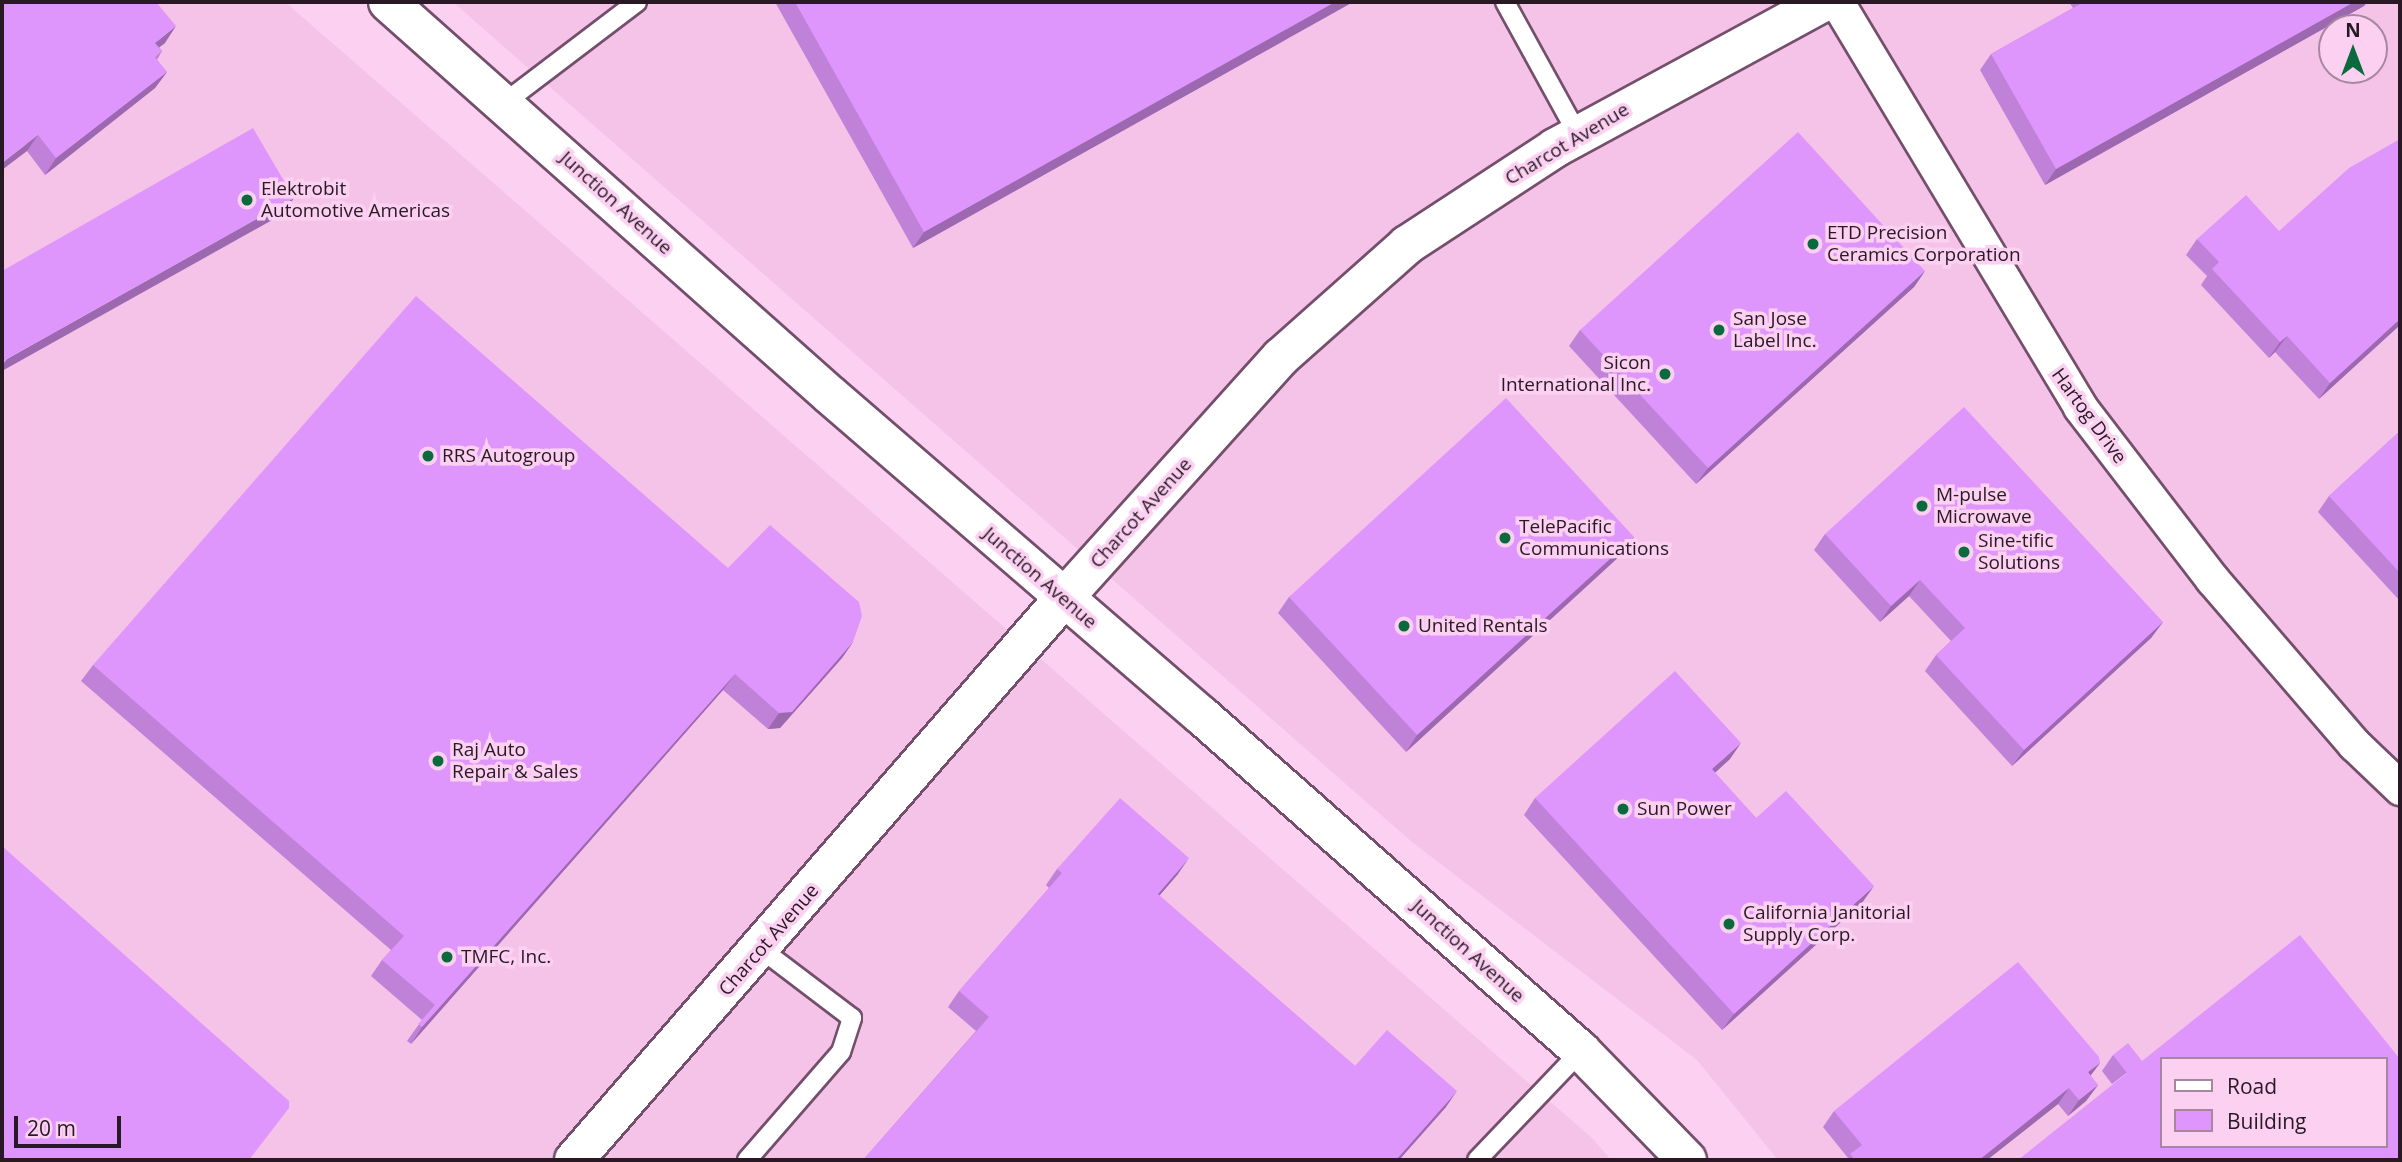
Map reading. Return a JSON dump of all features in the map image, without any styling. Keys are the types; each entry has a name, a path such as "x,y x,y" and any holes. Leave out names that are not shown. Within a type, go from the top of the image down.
{"street":[{"name":"Junction Avenue","path":"388,2 1063,599 1202,716 1581,1051 1676,1156"},
{"name":"Charcot Avenue","path":"574,1160 761,949 1063,599 1290,348 1407,245 1578,135 1824,2"},
{"name":"Hartog Drive","path":"1837,2 2080,407 2212,579 2354,744 2400,788"}],"lane":[{"path":"504,103 637,2"},
{"path":"1505,2 1578,135"},
{"path":"747,1160 841,1052 852,1018 761,949"},
{"path":"1477,1160 1581,1051"}],"shaded area":[{"path":"2,2 285,2 1593,1139 1611,1160 2,1160"},
{"path":"453,2 2400,2 2400,1160 1778,1160 1697,1060 1412,842"}],"building":[{"path":"2,2 156,2 176,26 155,43 162,51 155,57 167,72 56,158 38,135 2,163"},
{"path":"795,2 1335,2 924,232"},
{"path":"2084,2 2354,2 2333,14 2318,14 2318,22 2056,169 1991,54"},
{"path":"253,128 294,198 7,359 2,365 2,271"},
{"path":"1798,132 1925,271 1708,468 1580,330"},
{"path":"2400,139 2400,319 2330,383 2287,336 2280,342 2212,269 2219,262 2197,239 2246,195 2279,231 2349,168"},
{"path":"416,296 728,568 770,525 859,602 862,616 853,642 792,712 779,713 735,674 422,1027 418,1024 435,1005 382,960 404,936 93,665"},
{"path":"1506,398 1634,537 1417,735 1289,597"},
{"path":"1964,407 2163,622 2024,750 1936,655 1965,628 1920,580 1891,606 1825,534"},
{"path":"2400,431 2400,573 2329,496"},
{"path":"1675,671 1741,743 1712,769 1756,818 1786,791 1874,886 1734,1014 1535,798"},
{"path":"1120,798 1189,858 1158,894 1355,1066 1387,1030 1457,1091 1396,1160 863,1160 989,1017 959,991 1062,873 1057,869"},
{"path":"2,846 289,1101 289,1108 249,1160 2,1160"},
{"path":"2300,935 2400,1059 2400,1160 2018,1160 2127,1073 2113,1055 2128,1043 2142,1061"},
{"path":"2018,962 2099,1057 2100,1063 2088,1072 2098,1085 2079,1100 2069,1088 1979,1160 1855,1160 1850,1154 1862,1145 1834,1111"}],"place":[{"name":"Elektrobit Automotive Americas","path":"247,200"},
{"name":"ETD Precision Ceramics Corporation","path":"1813,244"},
{"name":"San Jose Label Inc.","path":"1719,330"},
{"name":"Sicon International Inc.","path":"1665,374"},
{"name":"RRS Autogroup","path":"428,456"},
{"name":"M-pulse Microwave","path":"1922,506"},
{"name":"TelePacific Communications","path":"1505,538"},
{"name":"Sine-tific Solutions","path":"1964,552"},
{"name":"United Rentals","path":"1404,626"},
{"name":"Raj Auto Repair & Sales","path":"438,761"},
{"name":"Sun Power","path":"1623,809"},
{"name":"California Janitorial Supply Corp.","path":"1729,924"},
{"name":"TMFC, Inc.","path":"447,957"}]}
